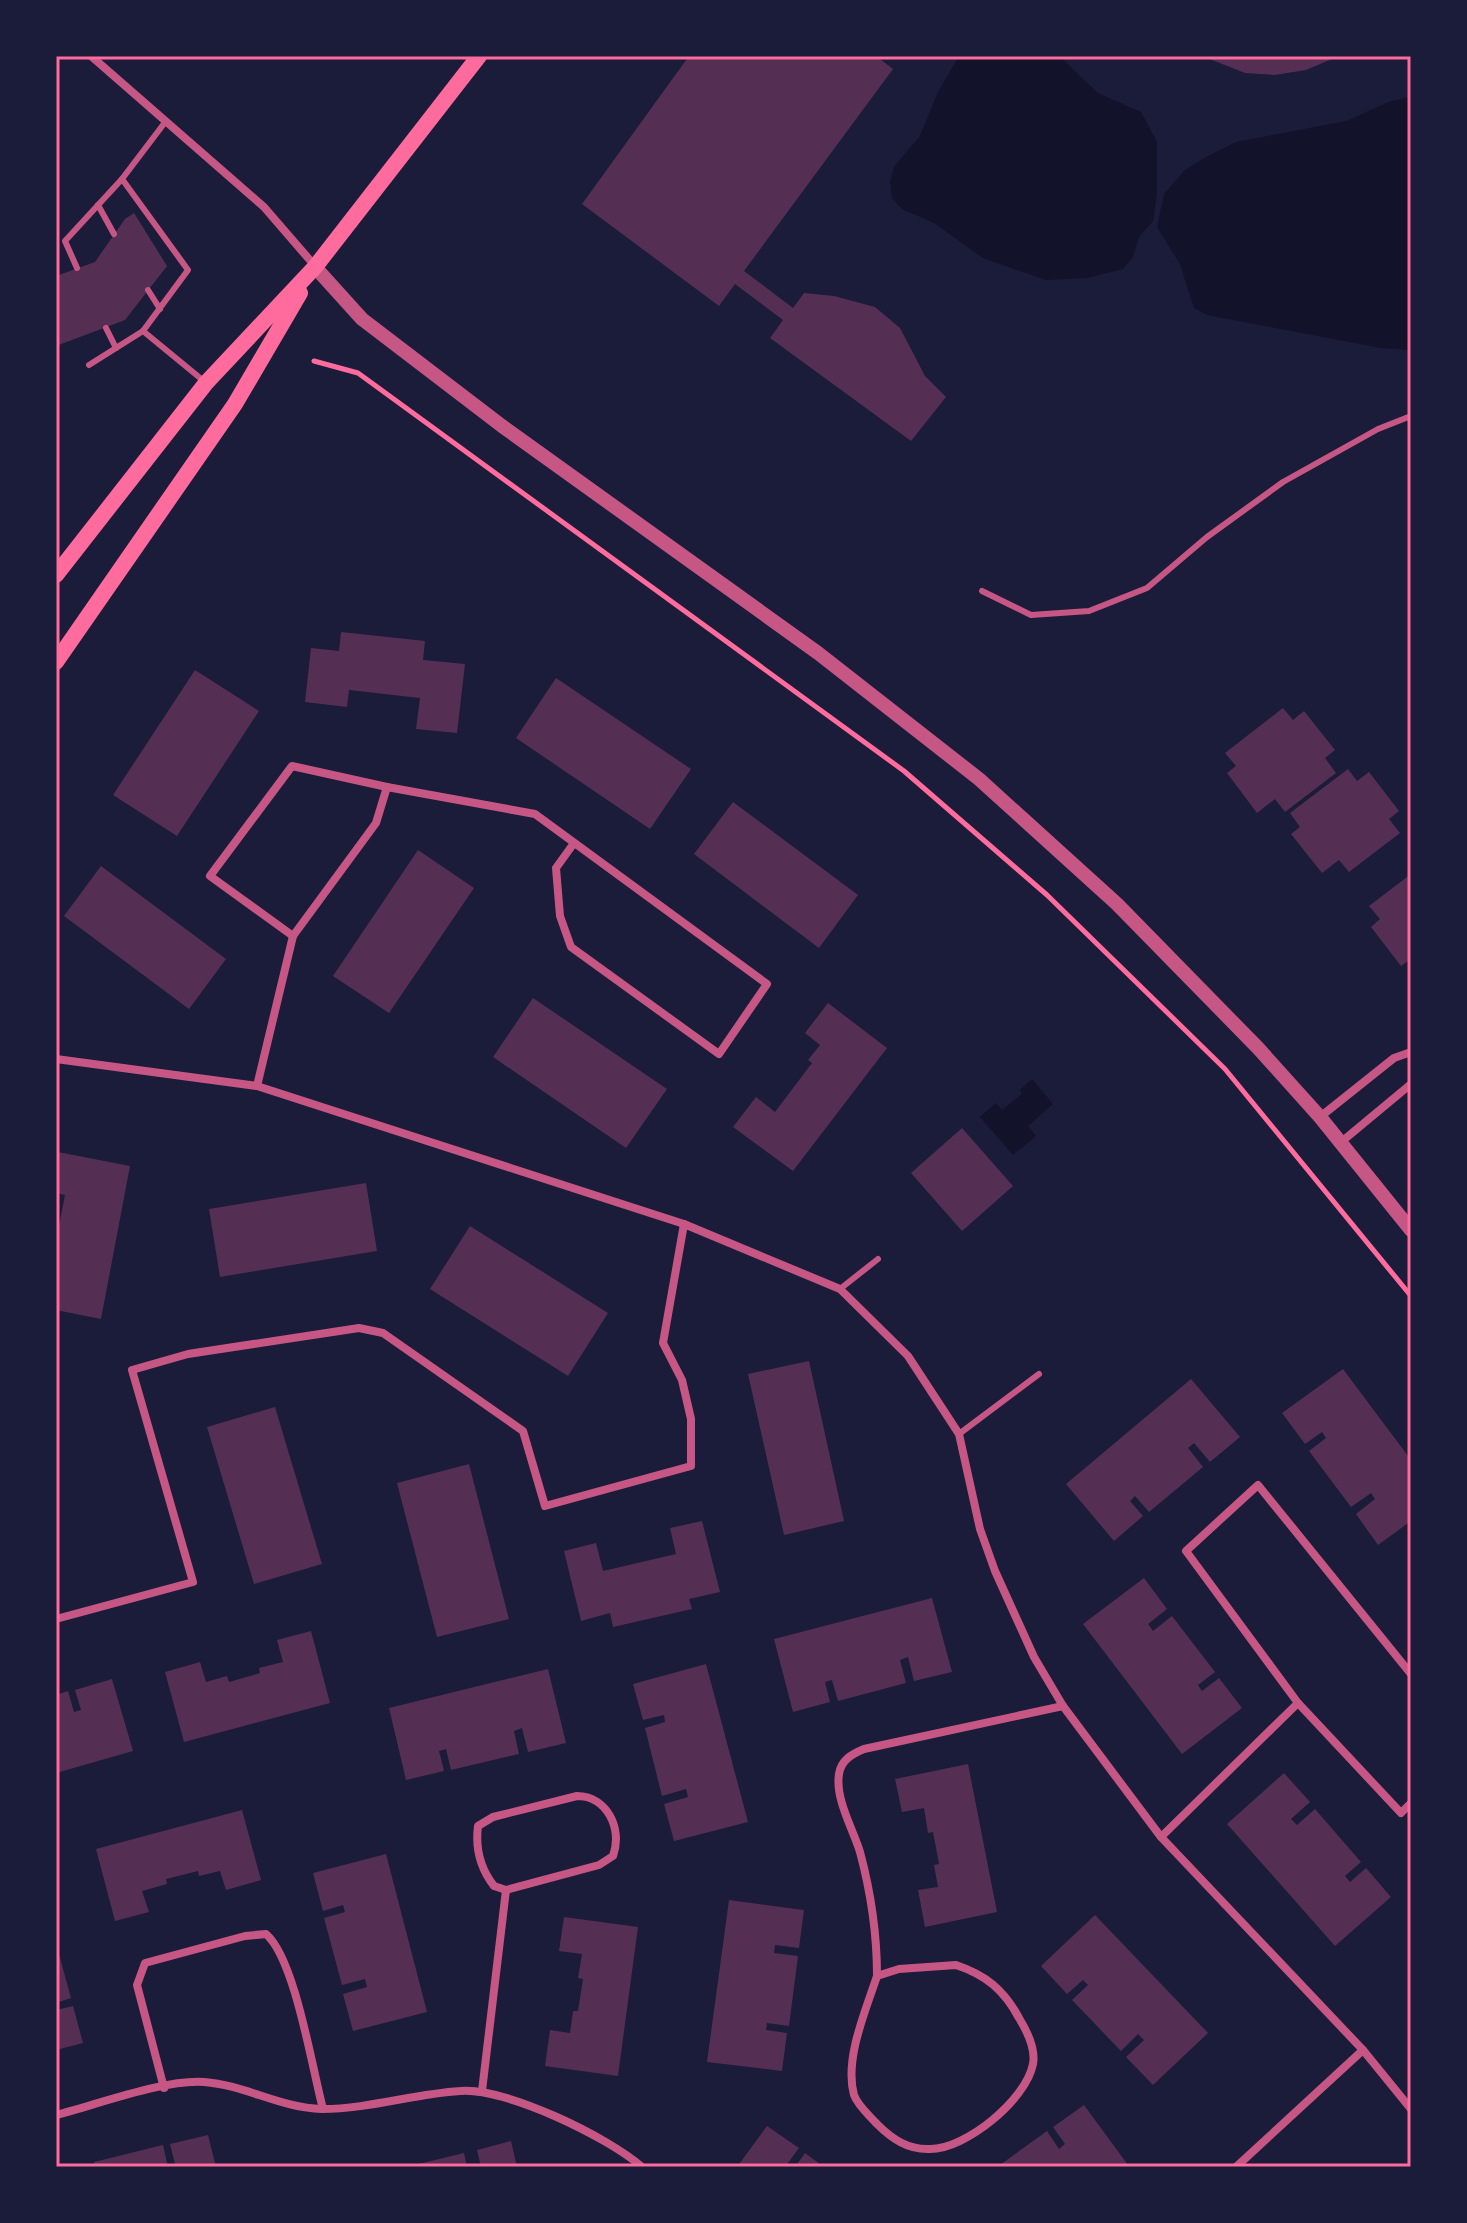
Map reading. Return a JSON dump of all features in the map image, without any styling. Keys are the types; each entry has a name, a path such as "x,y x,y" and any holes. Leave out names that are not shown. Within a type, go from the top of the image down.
{"main road":[{"path":"56,575 206,383 315,267 479,56"},
{"path":"56,662 235,404 315,267"}],"street":[{"path":"91,56 264,207 362,319 502,426 818,653 979,779 1117,904 1320,1117 1411,1230"},
{"path":"293,936 210,876 292,766 535,814 767,984 719,1054 571,947 560,916 556,868 574,843"},
{"path":"257,1086 293,936 376,823 387,787"},
{"path":"1320,1117 1394,1058 1411,1052"},
{"path":"56,1059 257,1086 684,1224 840,1289 908,1356 959,1434 980,1529 995,1571 1034,1657 1063,1706 1161,1837 1363,2050 1411,2109"},
{"path":"1340,1144 1411,1084"},
{"path":"56,1619 193,1582 132,1370 188,1354 359,1328 383,1333 523,1431 545,1506 691,1466 691,1419 682,1380 663,1343 684,1224"},
{"path":"1411,1674 1258,1485 1186,1551 1298,1703 1401,1813 1411,1803"},
{"path":"1161,1837 1298,1703"},
{"path":"877,1976 899,1969 956,1965 977,1972 997,1986 1012,2005 1033,2049 1033,2064 1013,2100 992,2121 946,2146 918,2149 899,2143 860,2107 855,2095 853,2074 877,1976 877,1939 870,1895 838,1778 841,1766 851,1754 864,1749 1063,1706"},
{"path":"577,1796 598,1800 615,1830 613,1856 599,1865 506,1890 494,1886 486,1875 476,1841 478,1826 493,1817 577,1796"},
{"path":"482,2091 506,1890"},
{"path":"164,2088 137,1985 145,1963 245,1936 266,1934 278,1945 291,1981 323,2109"},
{"path":"1236,2167 1363,2050"},
{"path":"56,2115 164,2088 207,2082 292,2108 354,2109 460,2091 482,2091 598,2135 642,2167"}],"lane":[{"path":"77,268 65,241 122,179 166,121"},
{"path":"89,365 143,331 188,270 122,179"},
{"path":"98,205 114,234"},
{"path":"148,290 160,309"},
{"path":"106,328 116,348"},
{"path":"143,331 206,383"},
{"path":"982,591 1031,615 1089,611 1147,588 1207,537 1283,482 1378,429 1411,416"},
{"path":"840,1289 878,1259"},
{"path":"959,1434 1039,1374"}],"path":[{"path":"314,361 358,373 916,781 1047,895 1225,1069 1411,1296"}],"shaded area":[{"path":"959,56 1059,56 1098,93 1141,112 1157,142 1157,193 1153,221 1139,237 1133,257 1123,269 1087,278 1046,280 983,258 934,223 902,209 892,198 890,182 894,167 920,136 938,92"},
{"path":"1411,97 1411,350 1381,348 1207,315 1194,308 1180,264 1157,227 1164,194 1185,170 1236,142 1346,121 1391,101"},
{"path":"1032,1079 1053,1104 1028,1126 1036,1136 1013,1155 980,1117 996,1103 1002,1110 1022,1094 1020,1090"}],"building":[{"path":"689,56 876,56 893,69 744,271 793,308 804,293 834,296 875,307 900,328 925,376 946,397 911,441 770,338 783,320 735,284 719,306 582,204"},
{"path":"1202,56 1339,56 1306,70 1275,75 1245,73"},
{"path":"134,213 167,266 125,320 56,346 56,276 95,262 125,219"},
{"path":"341,632 425,641 423,660 465,664 457,733 416,729 420,698 349,690 347,707 305,702 311,648 339,651"},
{"path":"195,670 259,711 177,836 113,795"},
{"path":"556,678 691,769 650,829 516,738"},
{"path":"1283,708 1293,720 1304,711 1335,750 1325,758 1336,773 1285,812 1275,799 1257,813 1227,773 1236,766 1225,753"},
{"path":"1348,769 1357,781 1369,772 1399,811 1389,819 1400,833 1349,872 1339,860 1322,873 1291,834 1300,827 1290,813"},
{"path":"733,802 858,895 819,948 694,854"},
{"path":"418,850 474,888 389,1013 333,976"},
{"path":"101,866 226,959 189,1009 64,916"},
{"path":"1411,874 1411,959 1401,966 1371,927 1380,919 1369,906"},
{"path":"533,998 667,1089 626,1148 493,1057"},
{"path":"828,1003 887,1048 793,1171 733,1127 756,1097 775,1112 812,1063 808,1060 820,1045 805,1033"},
{"path":"962,1128 1013,1186 962,1231 911,1173"},
{"path":"58,1152 130,1166 101,1319 56,1310 56,1241 65,1195 56,1193"},
{"path":"366,1183 377,1251 220,1277 209,1209"},
{"path":"470,1226 608,1313 568,1376 430,1289"},
{"path":"809,1361 844,1521 784,1535 748,1374"},
{"path":"1343,1369 1411,1460 1411,1521 1378,1545 1356,1514 1375,1499 1371,1493 1351,1507 1309,1451 1326,1438 1322,1432 1305,1444 1282,1413"},
{"path":"1191,1379 1240,1437 1210,1462 1194,1443 1188,1448 1203,1467 1149,1512 1135,1496 1130,1501 1143,1516 1114,1541 1066,1484"},
{"path":"275,1407 322,1564 254,1584 207,1427"},
{"path":"469,1464 509,1619 437,1637 397,1483"},
{"path":"702,1521 720,1592 689,1599 692,1609 613,1627 610,1613 581,1621 564,1551 596,1543 603,1571 676,1554 670,1528"},
{"path":"1144,1578 1167,1609 1148,1624 1153,1631 1172,1616 1215,1672 1198,1685 1202,1691 1219,1678 1242,1708 1182,1754 1083,1624"},
{"path":"932,1598 952,1672 914,1681 908,1657 900,1660 906,1683 838,1701 832,1680 825,1682 830,1702 793,1712 774,1639"},
{"path":"311,1631 330,1703 184,1742 165,1672 200,1662 206,1682 227,1676 229,1682 260,1673 259,1668 283,1662 277,1640"},
{"path":"706,1664 748,1822 674,1841 664,1804 688,1797 686,1789 662,1796 645,1728 665,1722 664,1715 643,1720 633,1684"},
{"path":"548,1669 566,1743 528,1752 522,1728 514,1731 519,1754 451,1770 446,1749 439,1751 444,1771 406,1780 389,1708"},
{"path":"112,1679 133,1751 56,1773 56,1695 68,1691 74,1712 81,1710 75,1690"},
{"path":"968,1764 997,1912 925,1927 918,1890 938,1887 934,1865 939,1864 933,1832 928,1833 924,1808 902,1812 895,1779"},
{"path":"1284,1773 1310,1802 1291,1819 1297,1825 1315,1809 1361,1862 1345,1876 1350,1882 1366,1868 1391,1897 1335,1946 1227,1824"},
{"path":"242,1810 261,1880 226,1890 220,1871 199,1876 198,1871 166,1879 167,1884 142,1891 149,1912 115,1921 96,1849"},
{"path":"386,1854 427,2012 353,2031 343,1994 367,1987 365,1979 342,1985 324,1918 345,1912 343,1905 323,1911 313,1873"},
{"path":"729,1900 804,1910 799,1948 775,1945 774,1953 798,1956 789,2026 767,2023 766,2030 787,2033 782,2071 707,2062"},
{"path":"1095,1915 1208,2033 1153,2085 1126,2057 1144,2040 1138,2034 1121,2051 1072,2000 1088,1985 1083,1980 1067,1994 1041,1966"},
{"path":"564,1917 638,1927 618,2076 545,2066 550,2030 570,2033 573,2011 578,2011 583,1979 578,1978 582,1954 559,1951"},
{"path":"56,1943 71,1998 56,2003"},
{"path":"73,2006 83,2043 56,2050 56,2010"},
{"path":"1084,2105 1128,2165 1126,2167 997,2167 1047,2131 1059,2149 1065,2144 1053,2127"},
{"path":"767,2126 799,2148 785,2167 737,2167"},
{"path":"208,2135 216,2167 170,2167 175,2164 170,2144"},
{"path":"511,2141 517,2167 481,2167 477,2150"},
{"path":"163,2145 168,2167 96,2167 94,2162"},
{"path":"464,2153 467,2167 410,2167 410,2166"},
{"path":"805,2153 824,2167 795,2167"}]}
